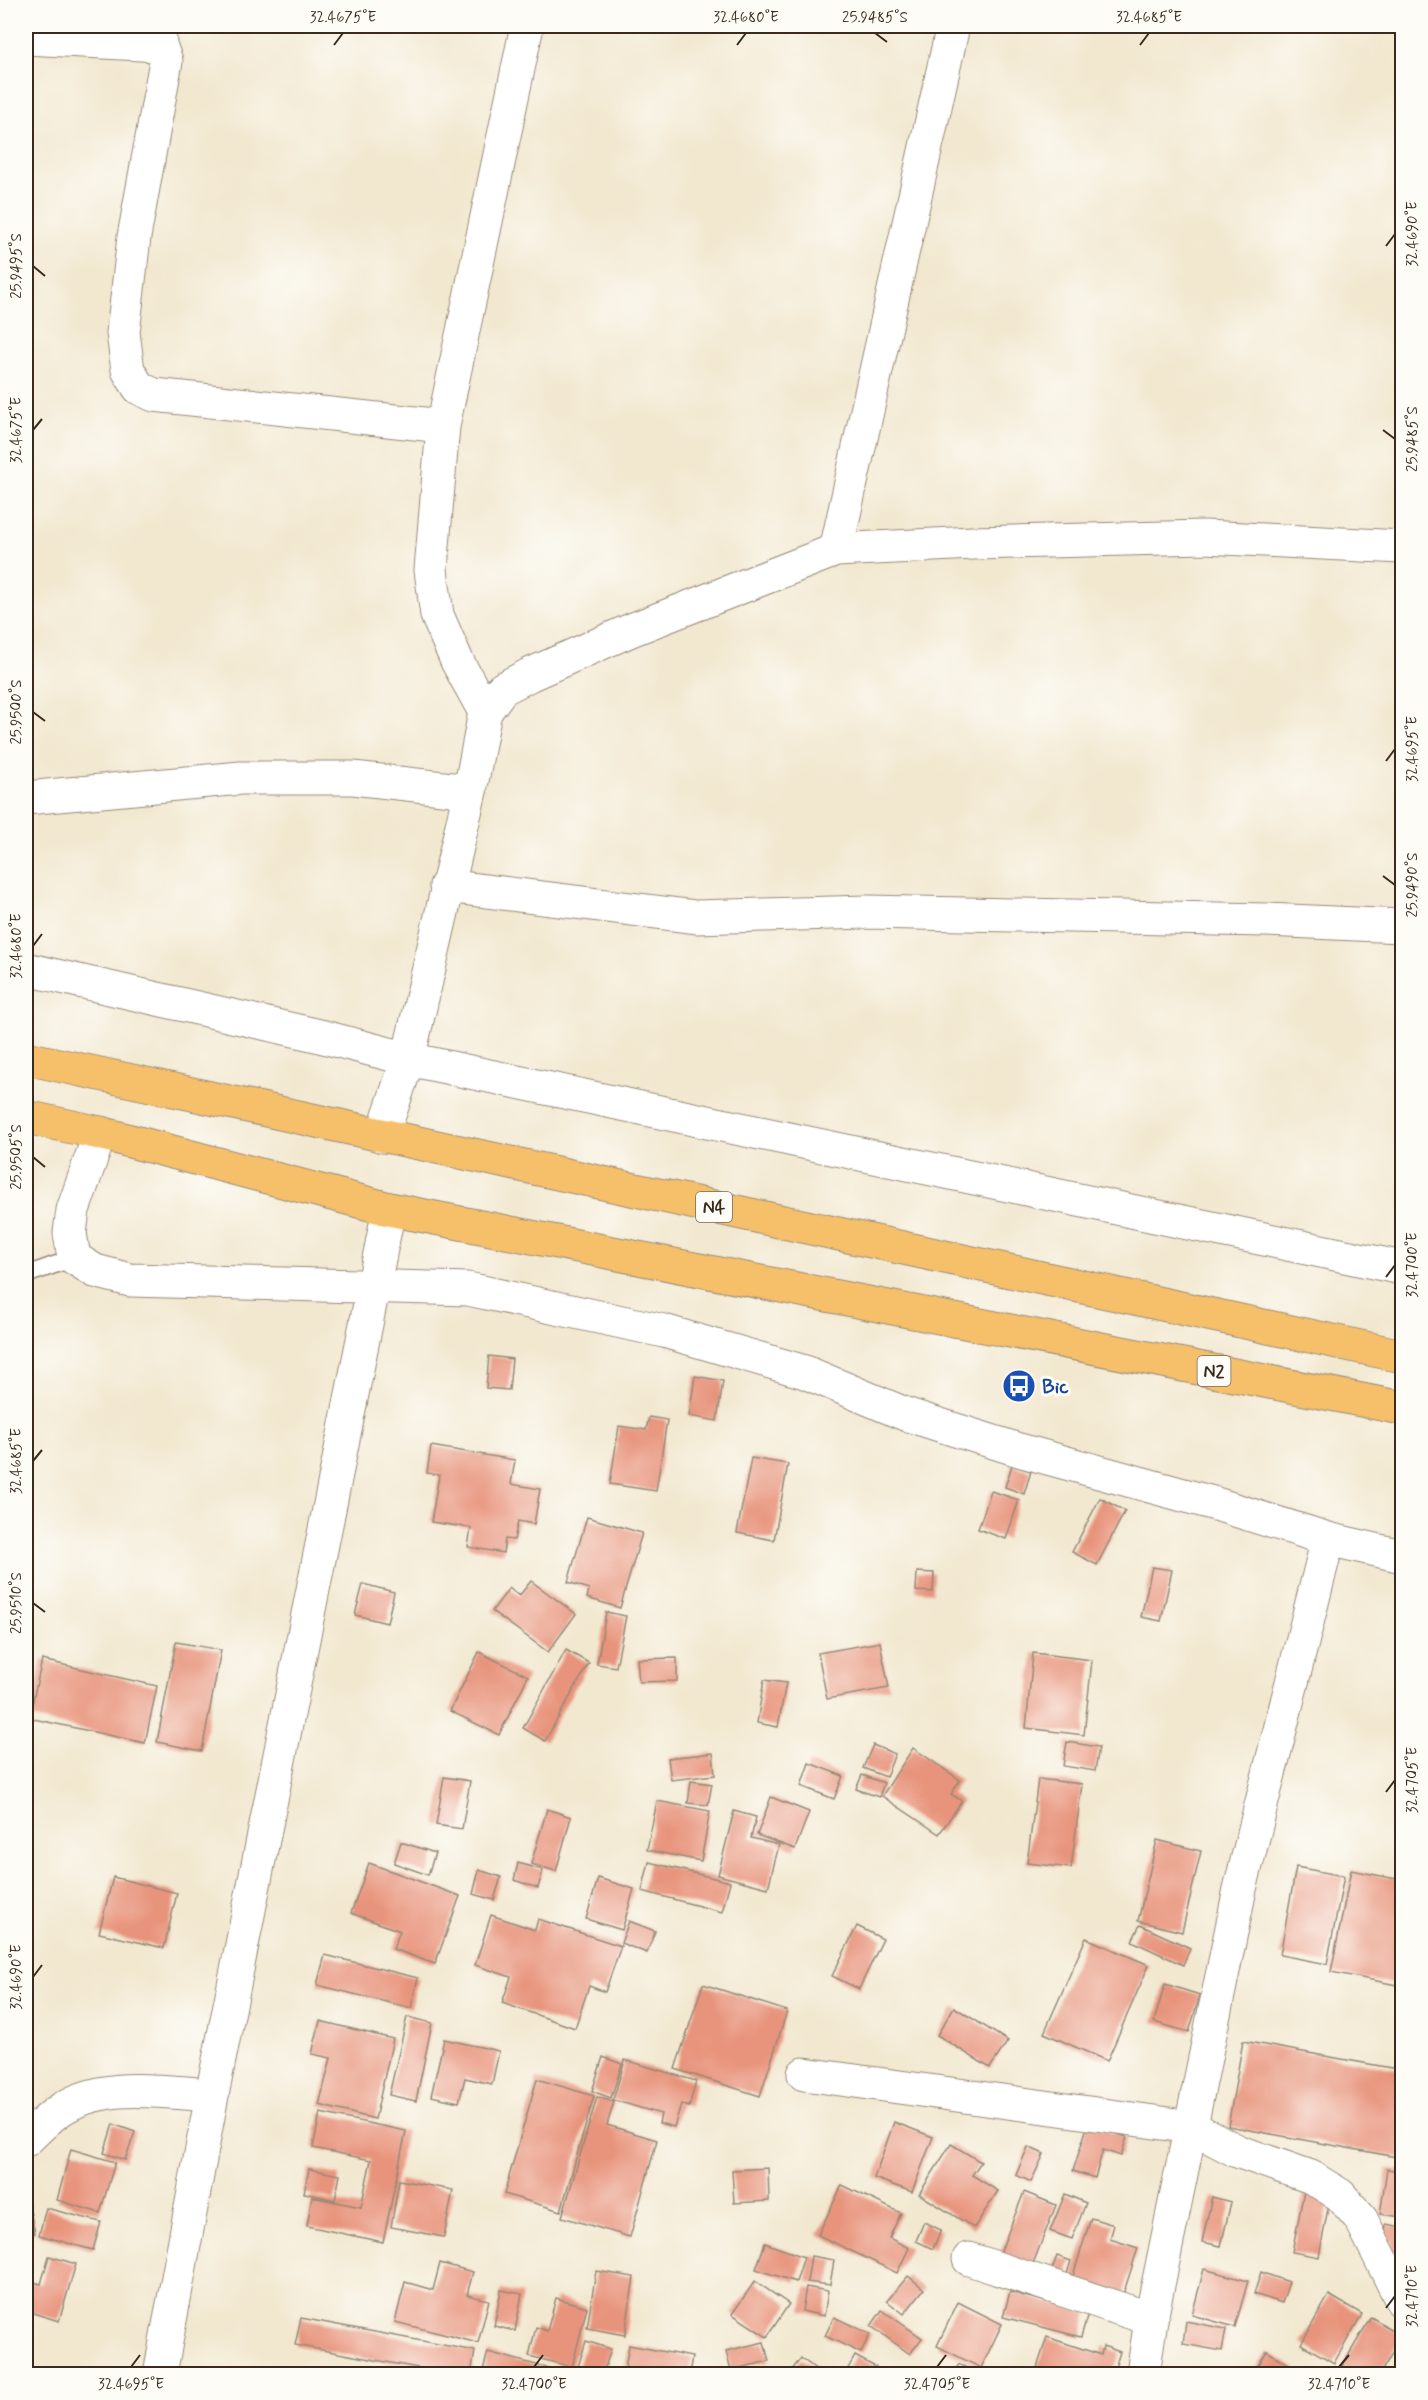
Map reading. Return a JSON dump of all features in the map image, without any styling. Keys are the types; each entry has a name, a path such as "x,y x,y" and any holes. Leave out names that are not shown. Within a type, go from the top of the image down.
{"highway":[{"name":"N4","path":"26,1058 1402,1356"},
{"path":"26,1117 100,1133 389,1209"},
{"name":"N2","path":"389,1209 1402,1408"}],"street":[{"path":"485,712 457,662 437,615 431,570 442,426 527,26"},
{"path":"836,550 953,26"},
{"path":"26,38 159,35 166,61 134,237 123,333 128,370 139,388 154,395 442,426"},
{"path":"382,1136 408,1059 446,886 470,791 485,712 502,689 631,630 836,550 973,543 1204,537 1402,546"},
{"path":"26,798 241,778 353,777 470,791"},
{"path":"446,886 696,917 867,912 1266,920 1402,926"},
{"path":"26,969 308,1033 408,1059 1402,1268"},
{"path":"100,1133 73,1210 70,1233 74,1258 94,1271 130,1280 468,1288 664,1331 805,1372 905,1414 1019,1450 1216,1504 1328,1539 1402,1556"},
{"path":"160,2374 212,2095 389,1209"},
{"path":"1143,2374 1151,2319 1240,1888 1328,1539"},
{"path":"804,2074 1191,2127 1238,2151 1311,2177 1340,2195 1361,2219 1402,2301"},
{"path":"26,2140 59,2111 95,2094 117,2090 212,2095"},
{"path":"969,2259 1151,2319"}],"lane":[{"path":"26,1275 74,1258"}],"building":[{"path":"489,1356 512,1359 509,1390 486,1388"},
{"path":"695,1376 723,1381 717,1421 689,1416"},
{"path":"649,1417 667,1420 656,1491 610,1484 619,1426 646,1430"},
{"path":"431,1446 515,1460 511,1484 540,1489 534,1524 518,1521 514,1540 505,1539 503,1553 468,1547 471,1528 431,1522 439,1475 427,1473"},
{"path":"751,1458 788,1464 774,1540 737,1533"},
{"path":"1012,1465 1031,1471 1024,1494 1005,1487"},
{"path":"991,1491 1019,1500 1006,1539 978,1529"},
{"path":"1100,1498 1125,1511 1097,1565 1072,1552"},
{"path":"587,1517 642,1533 620,1608 587,1598 589,1589 568,1582"},
{"path":"1152,1567 1172,1570 1161,1621 1141,1617"},
{"path":"917,1572 934,1573 933,1592 916,1591"},
{"path":"531,1581 576,1614 548,1652 492,1611 509,1588 519,1596"},
{"path":"363,1584 394,1592 387,1623 355,1615"},
{"path":"606,1612 626,1616 616,1667 597,1664"},
{"path":"176,1642 221,1650 202,1751 157,1742"},
{"path":"880,1642 889,1688 827,1699 818,1653"},
{"path":"566,1650 589,1663 545,1741 523,1728"},
{"path":"479,1652 528,1676 499,1735 450,1711"},
{"path":"1033,1653 1092,1660 1084,1735 1026,1728"},
{"path":"677,1658 677,1681 639,1682 637,1659"},
{"path":"42,1660 157,1686 145,1743 29,1718"},
{"path":"764,1680 786,1683 778,1727 757,1723"},
{"path":"1067,1742 1099,1747 1095,1771 1063,1766"},
{"path":"873,1745 895,1754 886,1777 863,1768"},
{"path":"913,1748 960,1780 951,1794 962,1801 939,1834 882,1796"},
{"path":"713,1753 715,1775 671,1780 668,1758"},
{"path":"809,1763 843,1776 834,1799 801,1786"},
{"path":"862,1775 884,1783 879,1797 856,1789"},
{"path":"444,1777 470,1781 462,1829 436,1825"},
{"path":"1038,1779 1082,1784 1071,1868 1027,1863"},
{"path":"691,1781 712,1784 708,1805 688,1803"},
{"path":"771,1797 809,1812 795,1849 757,1835"},
{"path":"657,1801 710,1811 701,1861 647,1850"},
{"path":"547,1809 571,1817 556,1871 531,1864"},
{"path":"734,1811 756,1817 751,1838 779,1845 768,1888 718,1875"},
{"path":"1157,1840 1201,1851 1182,1932 1138,1921"},
{"path":"401,1842 435,1853 428,1875 394,1863"},
{"path":"649,1862 730,1882 722,1912 642,1891"},
{"path":"369,1863 460,1896 435,1964 393,1949 400,1931 351,1913"},
{"path":"518,1863 543,1870 538,1888 514,1880"},
{"path":"1296,1867 1344,1876 1327,1964 1280,1955"},
{"path":"479,1870 501,1877 494,1900 473,1894"},
{"path":"1351,1870 1402,1880 1402,1986 1331,1972"},
{"path":"113,1877 177,1893 164,1948 99,1933"},
{"path":"598,1878 634,1889 622,1930 586,1919"},
{"path":"491,1915 535,1930 538,1919 621,1946 605,1992 589,1986 575,2028 502,2003 511,1977 475,1965"},
{"path":"629,1921 655,1931 647,1953 621,1943"},
{"path":"1140,1925 1190,1948 1183,1965 1132,1941"},
{"path":"857,1926 883,1939 859,1989 832,1976"},
{"path":"1086,1938 1149,1965 1107,2061 1044,2033"},
{"path":"325,1955 418,1978 411,2008 317,1985"},
{"path":"703,1984 787,2011 760,2096 675,2069"},
{"path":"1165,1984 1200,1995 1189,2032 1154,2022"},
{"path":"954,2007 1008,2041 990,2068 937,2035"},
{"path":"407,2017 432,2023 416,2101 389,2095"},
{"path":"320,2021 393,2039 375,2119 319,2105 331,2058 312,2054"},
{"path":"444,2039 499,2051 492,2084 465,2078 459,2102 431,2096"},
{"path":"1243,2041 1402,2070 1402,2158 1228,2126"},
{"path":"603,2057 622,2064 611,2098 592,2091"},
{"path":"625,2060 696,2081 689,2107 681,2104 674,2127 659,2123 661,2114 613,2100"},
{"path":"537,2079 594,2096 561,2211 504,2194"},
{"path":"597,2097 614,2102 607,2125 657,2140 630,2237 562,2217"},
{"path":"320,2113 406,2131 383,2242 307,2226 312,2197 361,2207 371,2160 313,2148"},
{"path":"894,2122 933,2137 912,2192 874,2178"},
{"path":"113,2124 135,2132 125,2160 104,2153"},
{"path":"1088,2124 1127,2137 1121,2156 1103,2150 1095,2178 1073,2171"},
{"path":"951,2144 981,2162 972,2175 998,2191 974,2228 919,2194"},
{"path":"1028,2147 1044,2154 1031,2182 1016,2175"},
{"path":"71,2149 115,2162 100,2213 57,2200"},
{"path":"768,2168 769,2201 734,2203 732,2170"},
{"path":"309,2169 340,2175 335,2200 304,2193"},
{"path":"1387,2169 1402,2171 1402,2217 1380,2214"},
{"path":"399,2180 453,2190 444,2237 391,2227"},
{"path":"842,2185 901,2213 889,2238 909,2248 897,2273 818,2235"},
{"path":"1304,2191 1330,2197 1319,2257 1292,2252"},
{"path":"1024,2192 1056,2205 1032,2266 1000,2253"},
{"path":"26,2193 35,2233 26,2235"},
{"path":"1065,2194 1086,2203 1072,2239 1050,2231"},
{"path":"1212,2197 1231,2202 1221,2246 1202,2242"},
{"path":"46,2208 101,2222 93,2250 39,2235"},
{"path":"1091,2218 1114,2225 1110,2239 1138,2248 1122,2298 1071,2282"},
{"path":"924,2222 941,2230 933,2249 916,2241"},
{"path":"1386,2224 1402,2227 1402,2267 1388,2264 1391,2241 1384,2240"},
{"path":"765,2243 804,2257 796,2282 756,2269"},
{"path":"49,2256 76,2264 59,2321 26,2311 26,2280 41,2284"},
{"path":"811,2256 834,2260 830,2285 807,2282"},
{"path":"1057,2256 1071,2261 1065,2280 1050,2275"},
{"path":"440,2263 473,2272 467,2295 489,2300 478,2343 395,2322 405,2282 433,2290"},
{"path":"1204,2269 1248,2281 1235,2327 1192,2315"},
{"path":"596,2271 634,2277 625,2335 587,2328"},
{"path":"1261,2272 1289,2282 1282,2303 1254,2294"},
{"path":"908,2276 924,2289 904,2314 887,2301"},
{"path":"755,2281 789,2304 767,2337 732,2314"},
{"path":"806,2287 828,2291 824,2316 802,2311"},
{"path":"501,2290 522,2294 515,2331 494,2326"},
{"path":"1010,2292 1088,2313 1081,2337 1003,2317"},
{"path":"1329,2295 1362,2314 1334,2363 1301,2344"},
{"path":"556,2298 587,2307 572,2367 529,2356 536,2327 547,2331"},
{"path":"958,2302 1002,2324 981,2368 937,2346"},
{"path":"882,2310 922,2338 910,2354 871,2326"},
{"path":"834,2317 870,2334 861,2353 825,2336"},
{"path":"1371,2317 1402,2336 1380,2374 1354,2374 1341,2368"},
{"path":"301,2318 475,2351 471,2374 450,2374 295,2345"},
{"path":"1186,2321 1226,2329 1222,2351 1183,2344"},
{"path":"1047,2337 1101,2355 1103,2346 1120,2352 1113,2374 1035,2374"},
{"path":"586,2341 611,2349 603,2374 578,2367"},
{"path":"764,2342 769,2361 731,2370 726,2351"},
{"path":"629,2345 692,2357 689,2374 624,2374"},
{"path":"1267,2351 1296,2369 1292,2374 1253,2374"},
{"path":"488,2352 570,2374 482,2374"},
{"path":"855,2356 883,2371 882,2374 845,2374"},
{"path":"801,2358 821,2373 789,2374"},
{"path":"1402,2360 1402,2374 1391,2374"},
{"path":"959,2364 978,2374 953,2374"}],"place":[{"name":"Bic","path":"1019,1386"}]}
